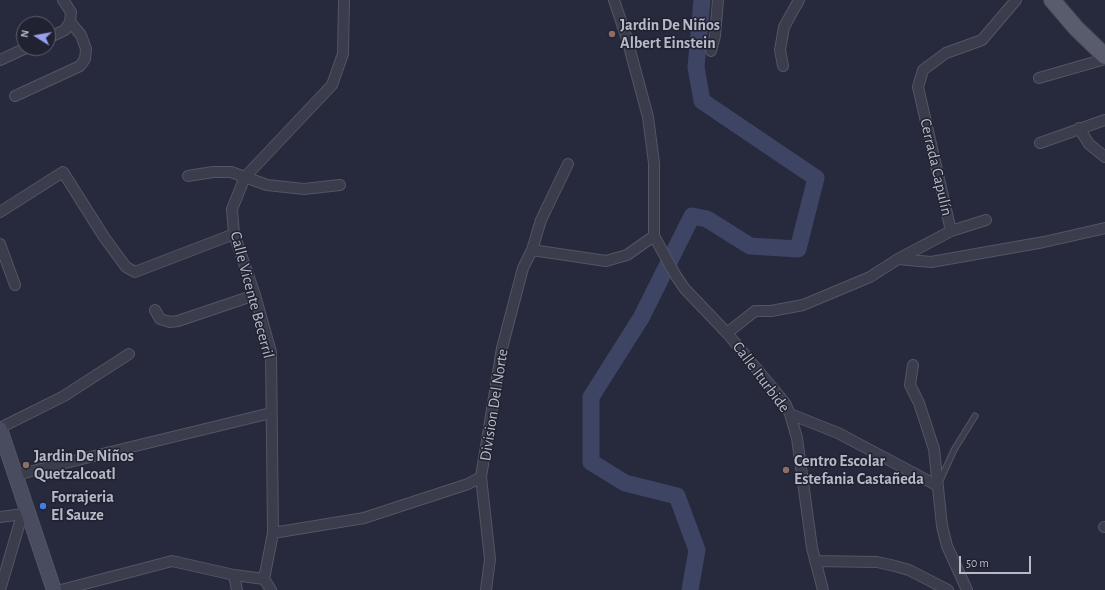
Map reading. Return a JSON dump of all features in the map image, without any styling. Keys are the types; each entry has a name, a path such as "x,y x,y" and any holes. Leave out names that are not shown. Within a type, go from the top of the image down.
{"main road":[{"path":"1052,0 1076,28 1105,56"},
{"path":"0,428 16,475 24,510 54,590"}],"street":[{"path":"56,34 65,30 70,22 71,12 63,0"},
{"name":"Calle Vicente Becerril","path":"273,532 272,352 255,295 234,234 232,209 245,177 332,85 343,54 344,0"},
{"path":"532,250 606,261 627,255 656,239 654,163 648,117 627,39 614,0"},
{"path":"711,51 715,36 718,0"},
{"path":"783,66 780,50 784,27 799,0"},
{"name":"Cerrada Capulín","path":"727,333 755,311 771,311 803,306 870,276 898,259 951,231 918,87 923,70 946,53 982,40 1016,0"},
{"path":"15,96 80,66 85,59 86,49 81,35 70,22"},
{"path":"0,60 16,53"},
{"path":"1039,78 1105,59"},
{"path":"1040,143 1105,120"},
{"path":"1079,128 1090,144 1105,157"},
{"name":"Division Del Norte","path":"273,532 364,518 468,484 481,476 502,348 524,268 532,250 541,220 568,164"},
{"path":"0,212 63,172 104,237 126,267 135,272 234,234"},
{"path":"188,176 213,172 231,172 267,185 304,189 340,185"},
{"path":"951,231 986,220"},
{"path":"898,259 931,262 1044,242 1105,228"},
{"name":"Calle Iturbide","path":"656,239 676,276 685,289 727,333 785,403 797,438 815,561 823,590"},
{"path":"0,244 15,285"},
{"path":"155,310 160,319 170,322 178,321 196,317 255,295"},
{"path":"0,428 64,396 130,354"},
{"path":"914,365 910,385 920,407 934,449 942,526 948,546 967,590"},
{"path":"16,475 272,413"},
{"path":"790,414 838,433 938,486"},
{"path":"481,476 490,559 486,590"},
{"path":"0,517 24,510"},
{"path":"0,590 24,510"},
{"path":"271,590 264,579 273,532"},
{"path":"61,590 172,561 234,575 264,579"},
{"path":"815,561 877,562 909,570 933,586 948,590"},
{"path":"234,575 237,590"}],"lane":[{"path":"938,486 954,450 975,416"}],"waterway":[{"path":"690,590 697,550 677,496 625,483 591,462 591,397 641,318 692,216 707,219 750,246 798,249 816,178 702,101 696,67 702,0"}],"place":[{"name":"Jardin De Niños Albert Einstein","path":"612,34"},
{"name":"Jardin De Niños Quetzalcoatl","path":"26,465"},
{"name":"Centro Escolar Estefania Castañeda","path":"786,470"},
{"name":"Forrajeria El Sauze","path":"43,506"}]}
